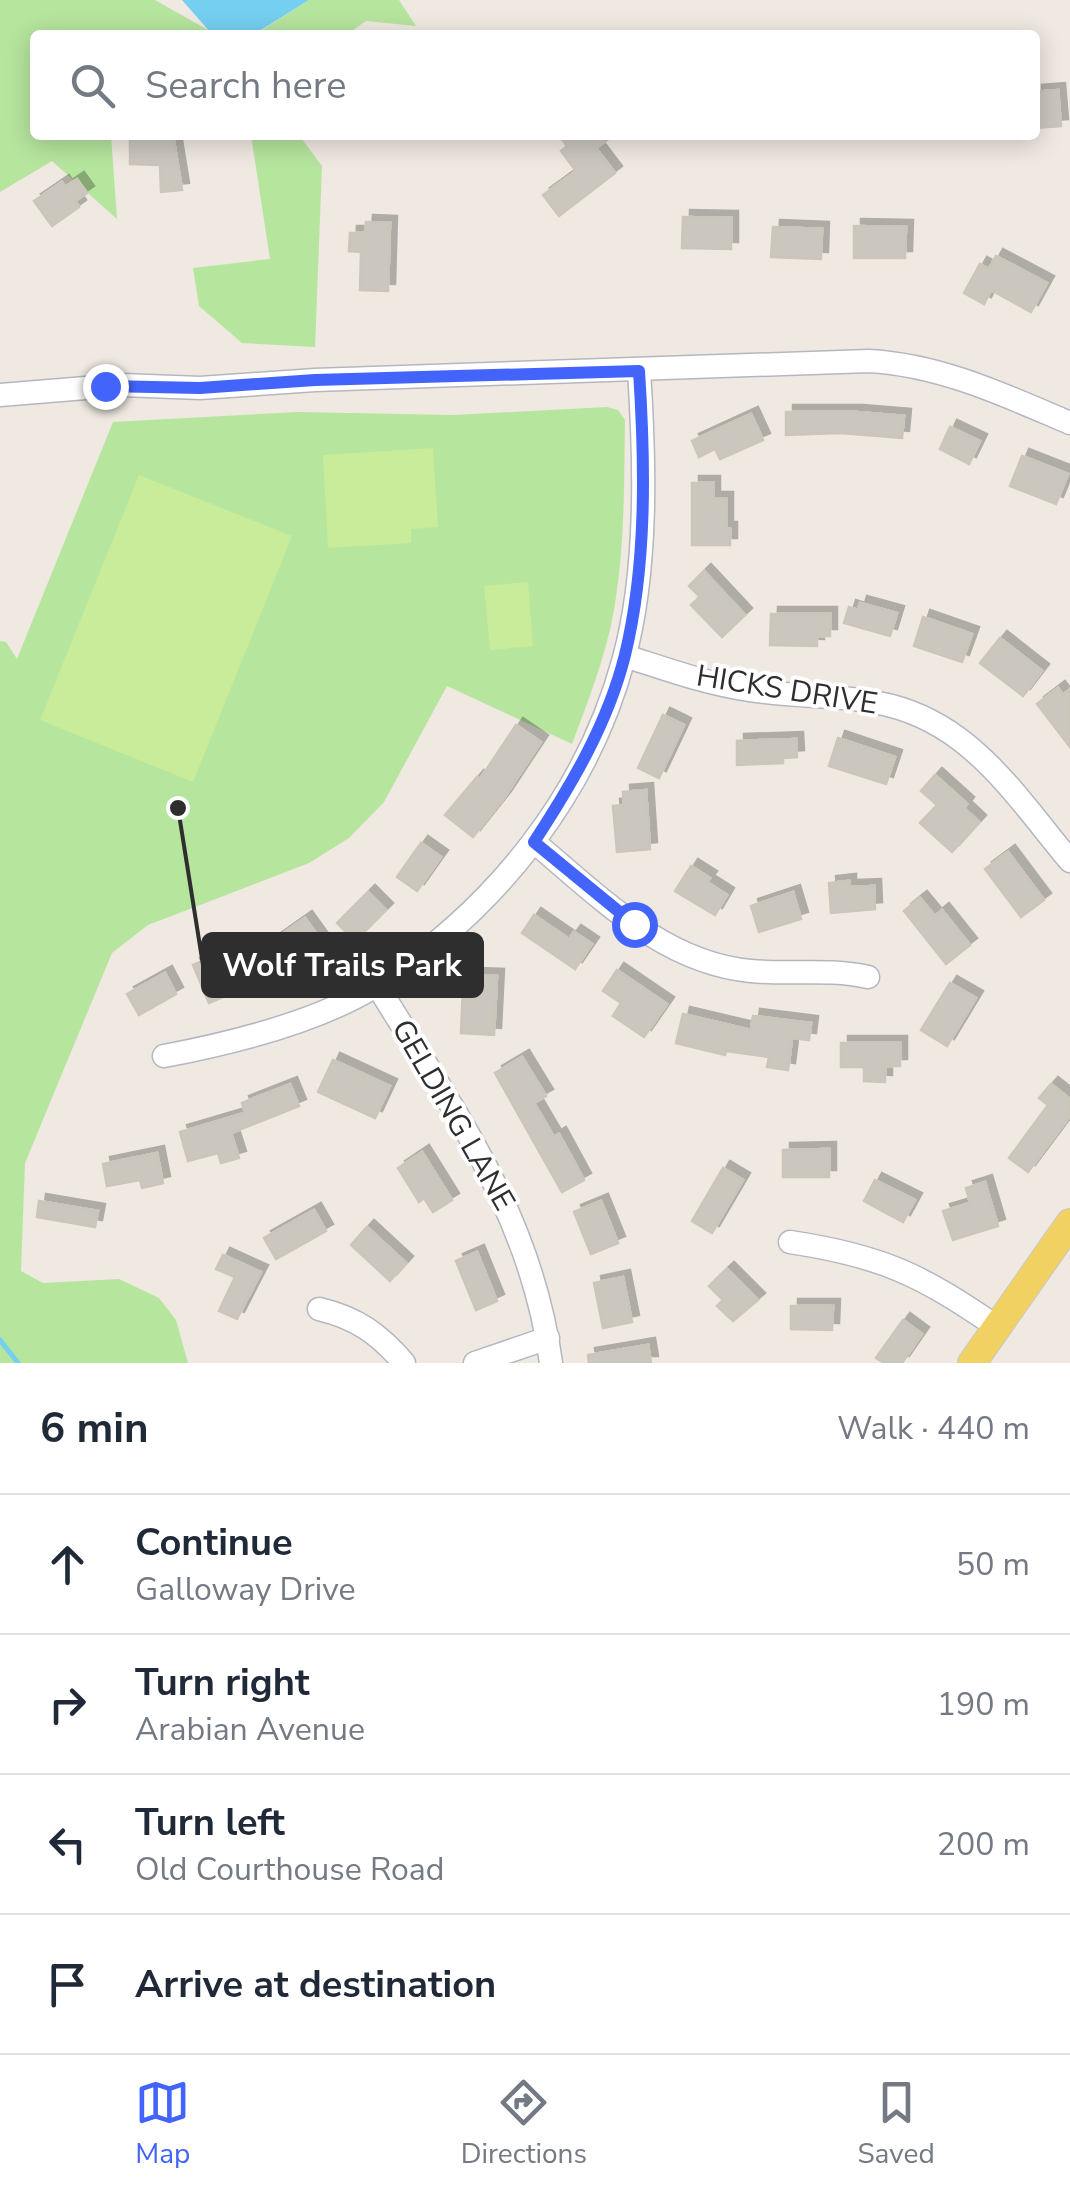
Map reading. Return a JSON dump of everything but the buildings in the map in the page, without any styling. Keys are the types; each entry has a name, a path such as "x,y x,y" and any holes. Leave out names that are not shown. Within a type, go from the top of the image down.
{"main road":[{"path":"972,1363 1070,1223"}],"street":[{"path":"0,395 122,385 200,388 315,380 889,362 954,376 1070,423"},
{"path":"164,1056 216,1046 322,1012 377,985 489,896 534,842 595,738 625,656 638,566 642,461 639,371"},
{"name":"HICKS DRIVE","path":"625,656 722,686 850,696 908,711 966,744 990,765 1070,861"},
{"path":"534,842 634,924 691,957 750,971 817,970 868,977"},
{"name":"GELDING LANE","path":"377,985 501,1191 537,1284 552,1363"},
{"path":"790,1242 888,1263 948,1294 997,1328"},
{"path":"320,1309 361,1323 404,1363"},
{"path":"475,1363 548,1338"}],"green space":[{"path":"0,0 155,0 208,30 30,30 30,140 111,140 117,219 52,161 0,192"},
{"path":"309,0 399,0 416,26 366,21 353,30 262,30"},
{"path":"252,140 303,140 322,166 315,347 242,343 199,306 193,268 270,259"},
{"path":"607,407 618,410 625,420 619,575 604,653 572,744 447,686 384,802 349,838 309,863 148,925 112,953 25,1163 21,1271 43,1283 119,1279 159,1298 176,1320 188,1363 0,1363 0,641 6,642 17,659 113,422 297,412 453,415"},
{"path":"433,448 438,527 411,529 411,543 328,548 323,455"},
{"path":"139,475 292,536 193,782 40,720"},
{"path":"528,582 533,646 490,650 484,586"}],"water":[{"path":"182,0 309,0 261,30 208,30"}],"waterway":[{"path":"0,1340 18,1363"}],"place":[{"name":"Wolf Trails Park","path":"178,808"}],"route":[{"path":"105,386 200,388 315,380 639,371 642,461 638,566 625,656 595,738 534,842 634,924"}]}
